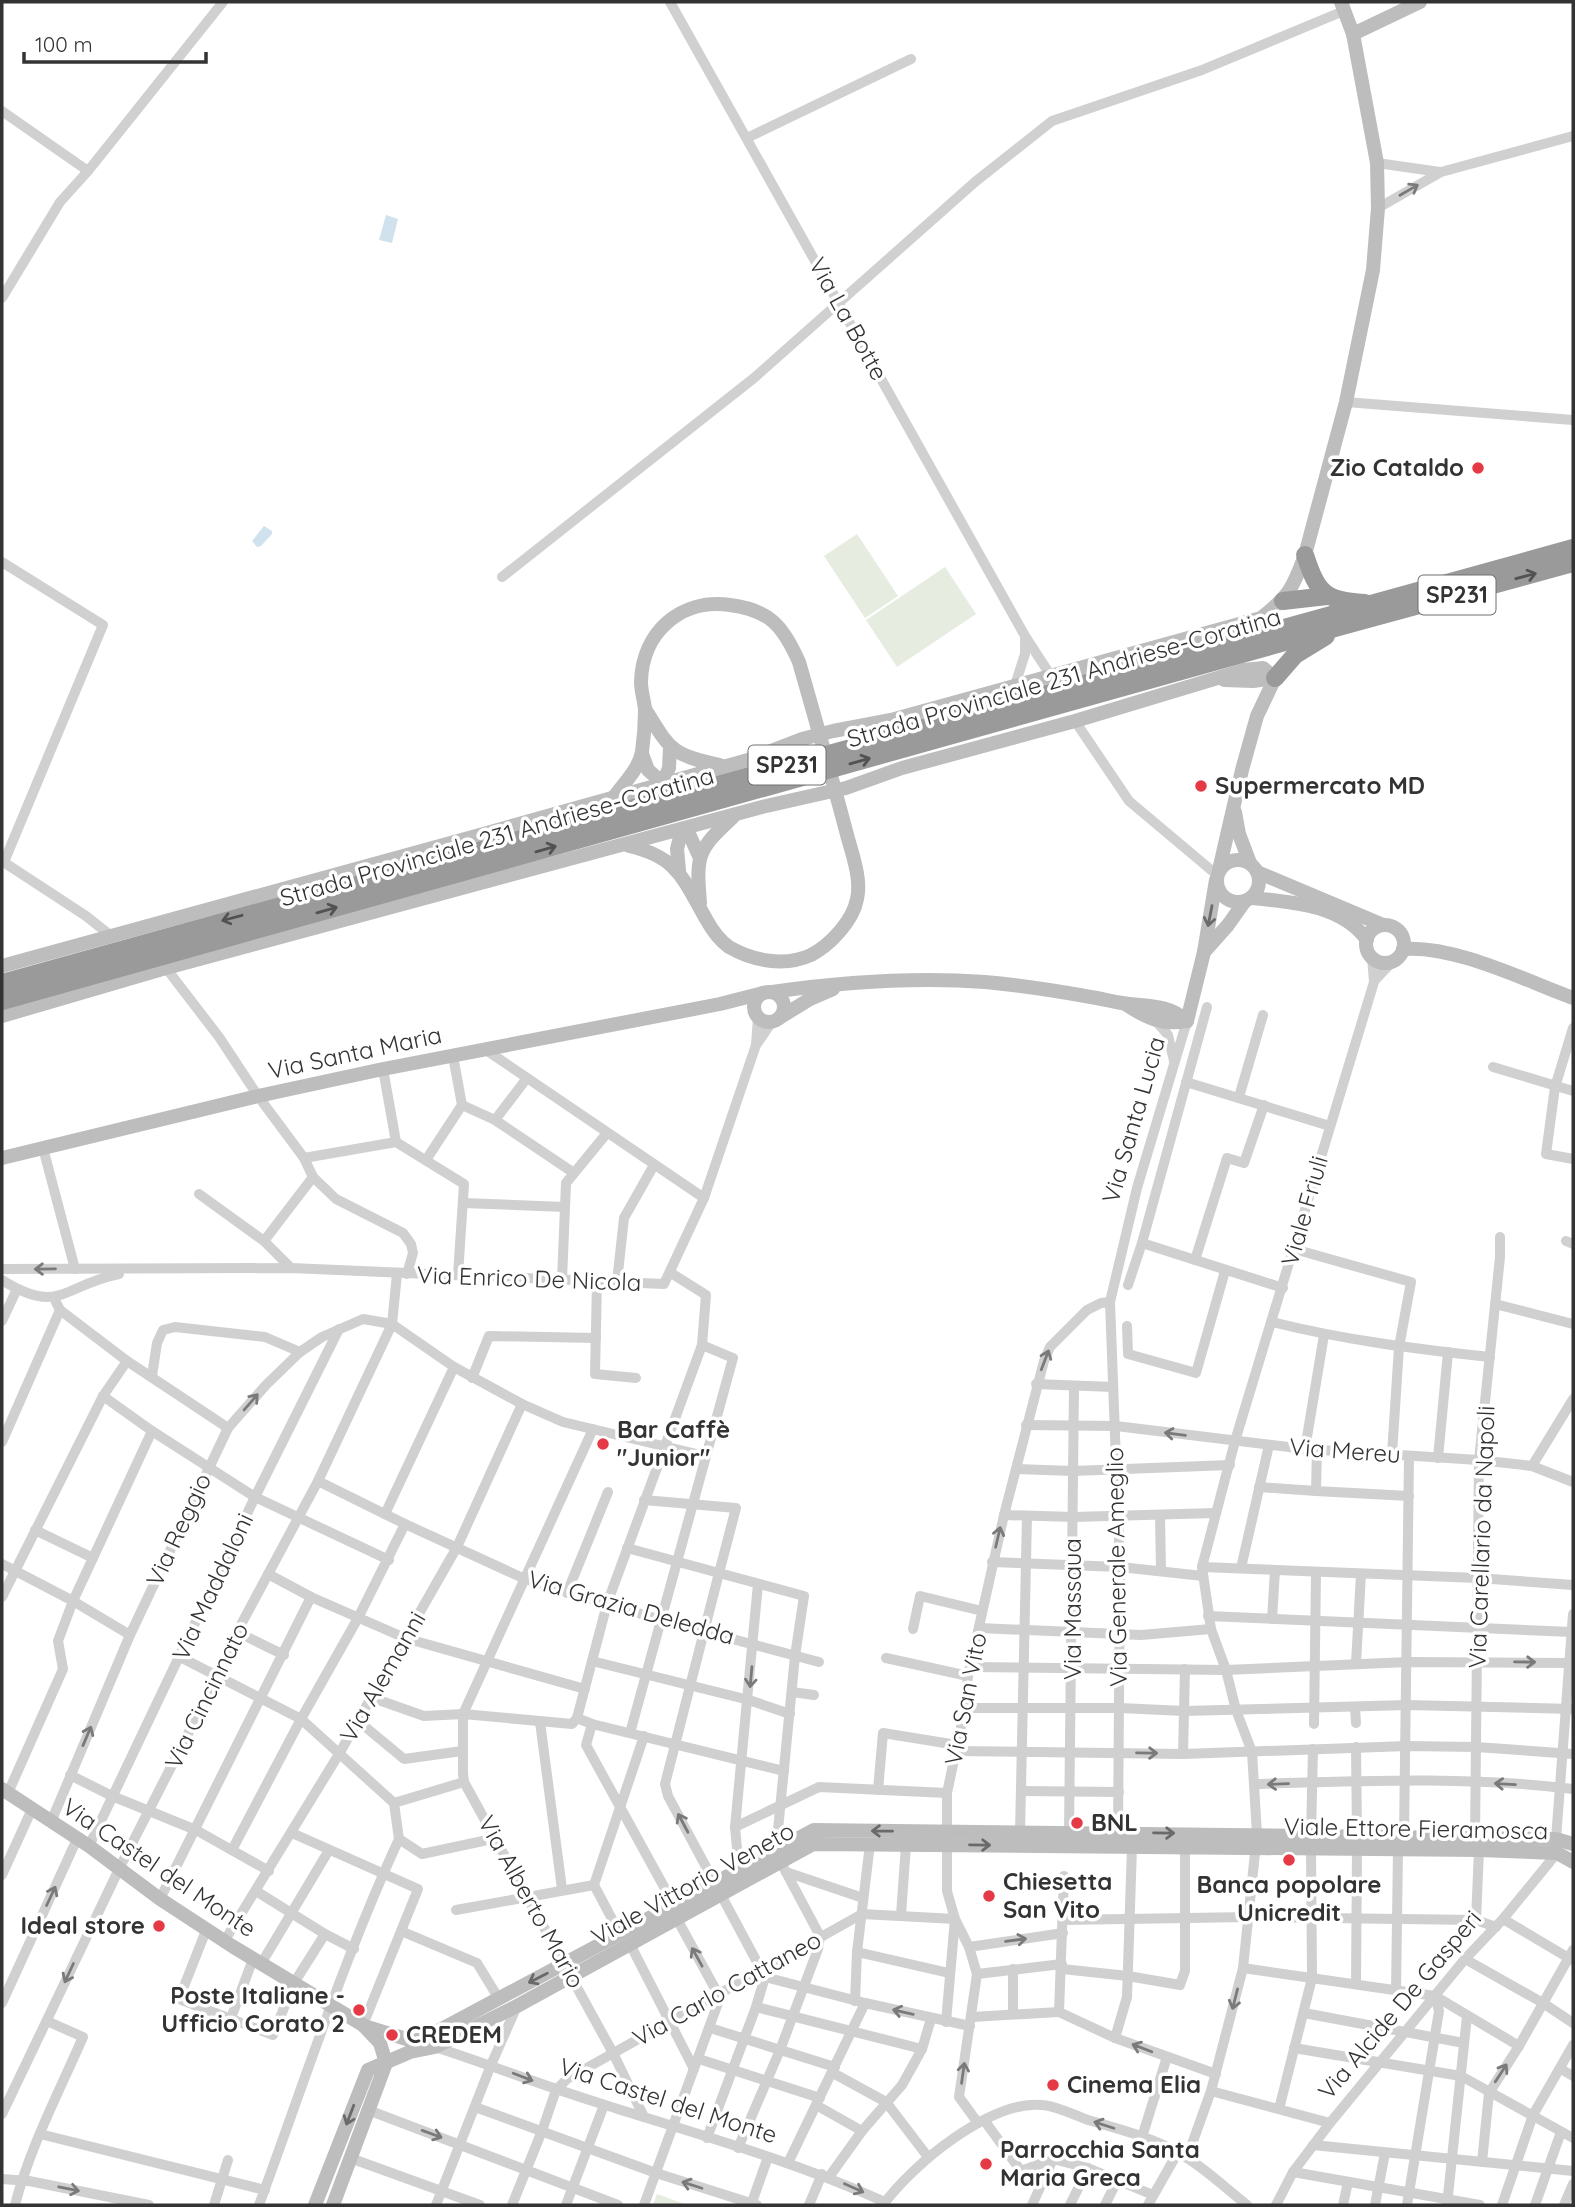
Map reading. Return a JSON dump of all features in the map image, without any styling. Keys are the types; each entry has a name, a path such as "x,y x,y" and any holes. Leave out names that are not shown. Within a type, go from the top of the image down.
{"highway":[{"name":"Strada Provinciale 231 Andriese-Coratina","path":"2,983 1573,548"},
{"path":"1305,555 1313,581 1326,596"},
{"name":"Strada Provinciale 231 Andriese-Coratina","path":"2,1001 1342,626 1573,564"},
{"path":"1283,601 1304,596 1326,596 1376,604"},
{"path":"1275,678 1295,655 1342,626"}],"main road":[{"path":"1353,34 1420,2"},
{"path":"2,966 726,766 802,739 891,720 1261,618 1283,601 1296,580 1305,555 1346,402 1373,270 1378,208 1377,163 1353,34 1343,6"},
{"path":"614,797 633,773 642,754 645,709 641,684 647,651 655,635 666,622 698,607 721,604 762,613 778,625 789,639 799,662 857,879 857,899 850,915 829,943 801,959 764,961 728,946 713,932 679,870 677,849 682,829"},
{"path":"2,1016 166,968 736,814 817,796 902,768 1253,668 1263,668 1275,678"},
{"path":"1213,681 1275,678"},
{"name":"Via Santa Lucia","path":"1186,1021 1204,951 1217,875 1234,804 1257,716 1275,678"},
{"path":"1244,681 1254,696 1257,716"},
{"path":"645,709 670,748 694,760 726,766"},
{"path":"663,783 669,768 670,748"},
{"path":"642,754 648,770 663,783"},
{"path":"1234,804 1239,834 1258,886 1248,899"},
{"path":"699,856 712,836 736,814"},
{"path":"682,829 690,836 699,856 701,911"},
{"path":"624,845 646,850 679,870"},
{"path":"1390,927 1403,938 1403,949 1401,955 1392,961 1380,962 1372,957 1368,951 1367,940 1353,924 1292,901 1231,901 1225,898 1217,887 1217,875 1229,861 1243,860 1253,867 1390,927 1447,953 1573,998"},
{"name":"Via Santa Lucia","path":"1204,951 1248,899"},
{"path":"1367,940 1373,930 1390,927"},
{"path":"1403,949 1424,948 1447,953"},
{"name":"Via Santa Maria","path":"720,1004 740,1006 766,1017 855,982"},
{"name":"Via Santa Maria","path":"2,1158 258,1096 383,1069 767,993 855,982 984,982 1043,989 1124,1004 1157,1013 1174,1024 1186,1021"},
{"path":"1157,1013 1195,989"},
{"path":"767,993 783,1001 784,1010 766,1017 756,999 767,993"},
{"name":"Via Castel del Monte","path":"5,1791 120,1867 160,1899 257,1961 363,2025 421,2045"},
{"name":"Viale Vittorio Veneto","path":"717,1889 739,1870 780,1861 814,1830 1132,1847 1185,1847 1256,1842"},
{"name":"Viale Vittorio Veneto","path":"421,2045 517,2006 568,1971 625,1939 717,1889 814,1844 906,1845 1020,1832 1118,1832 1256,1842"},
{"name":"Viale Ettore Fieramosca","path":"1256,1842 1565,1842 1573,1862"},
{"name":"Viale Vittorio Veneto","path":"315,2205 368,2070 421,2045 499,1999 568,1971"},
{"name":"Via Castel del Monte","path":"363,2025 380,2043 386,2063"},
{"path":"333,2205 386,2063"}],"street":[{"path":"2,298 60,202 88,171 223,2"},
{"name":"Via La Botte","path":"670,2 1025,636 1051,676"},
{"path":"502,577 754,378 975,182 1052,121 1202,70 1343,6"},
{"path":"747,138 911,59"},
{"path":"2,111 88,171"},
{"path":"1378,208 1441,172 1573,136"},
{"path":"1377,163 1441,172"},
{"path":"1346,402 1573,420"},
{"path":"2,562 103,625 3,862 86,916 110,935"},
{"path":"1015,685 1025,654 1025,636"},
{"path":"1074,721 1129,801 1217,875"},
{"name":"Viale Friuli","path":"1202,1571 1235,1441 1374,982 1372,957"},
{"name":"Viale Friuli","path":"1374,982 1392,961"},
{"path":"166,968 219,1037 304,1158 313,1177 264,1241"},
{"path":"1128,1285 1207,1007"},
{"path":"1157,1013 1168,1035 1175,1065"},
{"path":"1238,1097 1263,1015"},
{"name":"Via Enrico De Nicola","path":"2,1269 290,1268 664,1284 704,1198 766,1017"},
{"name":"Via Santa Lucia","path":"1110,1302 1137,1188 1186,1021"},
{"path":"1573,1028 1555,1087 1546,1154 1573,1159"},
{"path":"486,1050 704,1198"},
{"path":"426,1160 463,1105 453,1056"},
{"path":"1493,1067 1573,1091"},
{"path":"383,1069 396,1142"},
{"path":"495,1119 527,1078"},
{"path":"1186,1082 1330,1126"},
{"path":"463,1105 495,1119 575,1173"},
{"path":"1195,1260 1227,1158 1244,1163 1264,1105"},
{"path":"562,1280 566,1183 607,1133"},
{"path":"304,1158 396,1142 464,1184 458,1275"},
{"path":"43,1149 75,1269"},
{"path":"617,1282 624,1218 654,1165"},
{"name":"Via Cincinnato","path":"2,2114 120,1867 218,1675 237,1632 298,1518 392,1324 402,1274 413,1253 411,1244 403,1233 335,1199 313,1177"},
{"path":"199,1194 264,1241 290,1268"},
{"path":"463,1203 565,1207"},
{"name":"Via Carellario da Napoli","path":"1476,1920 1479,1460 1500,1237"},
{"path":"1142,1243 1283,1288"},
{"path":"1294,1249 1411,1282 1399,1347 1392,1454"},
{"name":"Via Enrico De Nicola","path":"54,1298 104,1277 137,1270"},
{"path":"1127,1326 1128,1354 1196,1373 1225,1271"},
{"path":"370,1697 424,1716 463,1714 572,1724 577,1717 607,1604 702,1345 706,1295 671,1273"},
{"path":"2,1280 40,1298 54,1298 60,1310 127,1361 228,1428"},
{"path":"597,1281 595,1374 636,1378"},
{"path":"2,1321 17,1289"},
{"name":"Via San Vito","path":"1053,2159 1021,2171 959,2097 976,1974 969,1947 955,1919 947,1891 947,1793 992,1562 1036,1384 1050,1347 1087,1310 1110,1302"},
{"name":"Via Generale Ameglio","path":"1110,1302 1120,1567 1118,1832"},
{"path":"1495,1304 1573,1325"},
{"path":"2,1442 60,1310"},
{"name":"Via Reggio","path":"51,1822 130,1634 228,1428 300,1352 339,1328 363,1319 392,1324"},
{"path":"1272,1322 1324,1335 1490,1357"},
{"path":"392,1324 472,1378 564,1422 705,1457"},
{"path":"152,1376 157,1343 163,1331 175,1327 265,1337 300,1352"},
{"name":"Via Maddaloni","path":"2,2003 83,1842 112,1796 339,1328"},
{"path":"1305,1449 1324,1335"},
{"path":"472,1378 489,1336 596,1338"},
{"path":"630,1733 733,1357 702,1345"},
{"path":"1438,1458 1448,1352"},
{"path":"2,1597 103,1396 127,1361"},
{"path":"385,1514 454,1367"},
{"path":"1036,1384 1113,1387"},
{"name":"Via Massaua","path":"1069,1832 1074,1386"},
{"path":"103,1396 255,1497 389,1560"},
{"path":"1532,1466 1573,1399"},
{"name":"Via Alemanni","path":"225,1940 339,1754 457,1547 522,1404"},
{"name":"Via Mereu","path":"1026,1425 1116,1426 1305,1449 1479,1460 1532,1466 1573,1482"},
{"name":"Via Alberto Mario","path":"593,1429 463,1714 464,1782 613,2053 644,2117"},
{"path":"5,1791 63,1669 58,1641 73,1601 152,1431"},
{"path":"1241,1568 1269,1445"},
{"path":"1315,1491 1317,1449"},
{"path":"1396,1991 1397,1920 1407,1746 1409,1456"},
{"path":"1016,1469 1073,1471 1230,1465"},
{"name":"Via Grazia Deledda","path":"317,1480 405,1524 525,1578 661,1620 820,1662"},
{"path":"1259,1487 1409,1496"},
{"path":"567,1593 608,1492"},
{"path":"644,1500 736,1508 665,1784 668,1796 763,1974 756,2007 707,2138"},
{"path":"1003,1515 1117,1517 1215,1513"},
{"path":"1160,1515 1161,1571"},
{"path":"1020,1832 1027,1516"},
{"path":"232,1850 389,1560 405,1524"},
{"path":"35,1530 93,1558"},
{"path":"627,1548 804,1596 789,1714 781,1804 780,1861 820,1936 818,1949 780,2050 738,2148"},
{"path":"992,1562 1161,1571 1241,1568 1478,1578 1573,1585"},
{"path":"2,1564 130,1634"},
{"path":"1272,1619 1275,1570"},
{"path":"1148,2205 1183,2155 1211,2091 1243,1968 1256,1842 1252,1752 1211,1629 1202,1571"},
{"path":"1314,1724 1316,1572"},
{"path":"268,1574 311,1597 405,1638 585,1689"},
{"path":"1356,1663 1361,1574"},
{"path":"739,1870 735,1827 758,1584"},
{"path":"160,1899 311,1597"},
{"path":"913,1629 920,1597 982,1611"},
{"path":"1565,1842 1561,1787 1568,1753 1573,1614"},
{"path":"1208,1616 1477,1629 1572,1627"},
{"path":"979,1628 1141,1635 1211,1629"},
{"path":"237,1632 284,1655"},
{"path":"180,1657 301,1719 394,1803 399,1839 383,1873 332,2006 259,2205"},
{"path":"886,1658 970,1671 1024,1668 1226,1670 1356,1663 1478,1661 1571,1663"},
{"path":"592,1661 748,1700 789,1714"},
{"path":"1183,1754 1185,1669"},
{"path":"792,1692 814,1695"},
{"path":"965,1708 1120,1708 1184,1711 1407,1705 1569,1709"},
{"path":"1355,1707 1356,1723"},
{"path":"577,1717 592,1724 784,1771"},
{"path":"357,1720 404,1759 462,1751"},
{"path":"540,1722 562,1889"},
{"path":"592,1724 586,1745 621,1805 718,1994 710,2028 644,2205"},
{"path":"878,1790 883,1733 957,1748 1023,1752 1183,1754 1407,1746 1568,1753"},
{"path":"644,1736 594,1885 669,2021 696,2064 733,2070 818,2101 862,2131"},
{"path":"1356,1748 1356,1984"},
{"path":"1279,2109 1312,1978 1313,1749"},
{"path":"70,1775 112,1796 196,1830 269,1871"},
{"path":"394,1803 464,1782"},
{"path":"1255,1784 1405,1782 1573,1788"},
{"path":"735,1827 819,1787 947,1793"},
{"path":"1022,1791 1118,1792"},
{"path":"2,1875 32,1809"},
{"path":"292,1833 418,1889 363,2025"},
{"path":"399,1839 422,1854 496,1838"},
{"name":"Via Alcide De Gasperi","path":"1276,2205 1293,2172 1330,2123 1465,1959 1500,1923 1565,1842"},
{"path":"788,2163 853,2031 860,2002 858,1952 870,1844"},
{"path":"901,1915 906,1845"},
{"path":"1115,2038 1127,1997 1132,1847"},
{"path":"976,1974 1062,1966 1180,1985 1185,1970 1185,1847"},
{"path":"230,2018 257,1961 329,1850"},
{"path":"780,1861 863,1898"},
{"path":"1059,2012 1064,1876"},
{"path":"456,1910 594,1885"},
{"path":"256,1891 354,1949"},
{"path":"862,1914 955,1919 946,2022"},
{"name":"Via Carlo Cattaneo","path":"556,2090 567,2079 718,1994 763,1974 820,1936 862,1914"},
{"path":"1063,1920 1249,1917 1476,1920 1500,1923 1572,1956 1489,2093 1482,2162"},
{"path":"207,1928 179,1999 274,2035 294,1983 325,1934"},
{"path":"401,1931 477,1963 499,1999"},
{"path":"969,1947 1063,1933"},
{"path":"858,1952 949,1973"},
{"path":"1465,1959 1573,2023"},
{"path":"1243,1968 1435,1996 1519,2046"},
{"path":"1013,1969 1013,2014"},
{"path":"2,1972 13,1977"},
{"path":"763,1974 860,2002 946,2022 1059,2012 1115,2038 1216,2074"},
{"path":"1407,2205 1439,2011 1435,1996"},
{"path":"436,2205 517,2006"},
{"path":"756,2007 922,2049"},
{"path":"1304,2013 1464,2043"},
{"path":"1447,2202 1467,2016"},
{"path":"809,2205 825,2176 902,2085 922,2049 931,2019"},
{"path":"15,2205 21,2181 40,2134 83,2037 47,2021"},
{"path":"710,2028 834,2070 886,2102 928,2157"},
{"name":"Via Castel del Monte","path":"421,2045 491,2065 556,2090 788,2163 825,2176 884,2203"},
{"path":"1502,2205 1532,2115 1573,2045"},
{"path":"1294,2048 1461,2076 1573,2138"},
{"path":"1142,2137 1167,2057"},
{"path":"1561,2069 1573,2076"},
{"path":"512,2205 556,2090"},
{"path":"1211,2091 1330,2123"},
{"path":"566,2205 604,2105"},
{"path":"884,2203 899,2184 928,2157 981,2122 1018,2108 1042,2105 1142,2137 1183,2155 1247,2205"},
{"path":"475,2108 753,2205 768,2157"},
{"path":"368,2110 618,2205"},
{"path":"1535,2205 1561,2132"},
{"path":"40,2134 265,2190"},
{"path":"1313,2145 1573,2171"},
{"path":"1375,2205 1385,2153"},
{"path":"350,2158 480,2205"},
{"path":"1032,2205 1053,2159 1118,2179 1153,2195"},
{"path":"214,2205 228,2160"},
{"path":"1070,2205 1087,2168"},
{"path":"1293,2172 1409,2192 1447,2202 1479,2205"},
{"path":"2,2179 102,2200 149,2205"},
{"path":"1105,2205 1118,2179"},
{"path":"1343,2205 1348,2182"},
{"path":"1564,2205 1573,2184"}],"shaded area":[{"path":"857,534 898,596 865,618 824,556"},
{"path":"945,567 976,614 897,667 866,620"},
{"path":"657,2194 687,2205 653,2205"}],"water":[{"path":"386,215 398,219 392,243 379,240"},
{"path":"264,526 272,531 272,534 257,547 252,541"}],"place":[{"name":"Zio Cataldo","path":"1478,468"},
{"name":"Supermercato MD","path":"1201,786"},
{"name":"Bar Caffè \"Junior\"","path":"603,1444"},
{"name":"BNL","path":"1077,1823"},
{"name":"Banca popolare Unicredit","path":"1289,1860"},
{"name":"Chiesetta San Vito","path":"989,1896"},
{"name":"Ideal store","path":"159,1926"},
{"name":"Poste Italiane - Ufficio Corato 2","path":"359,2010"},
{"name":"CREDEM","path":"392,2035"},
{"name":"Cinema Elia","path":"1053,2085"},
{"name":"Parrocchia Santa Maria Greca","path":"986,2164"}]}
